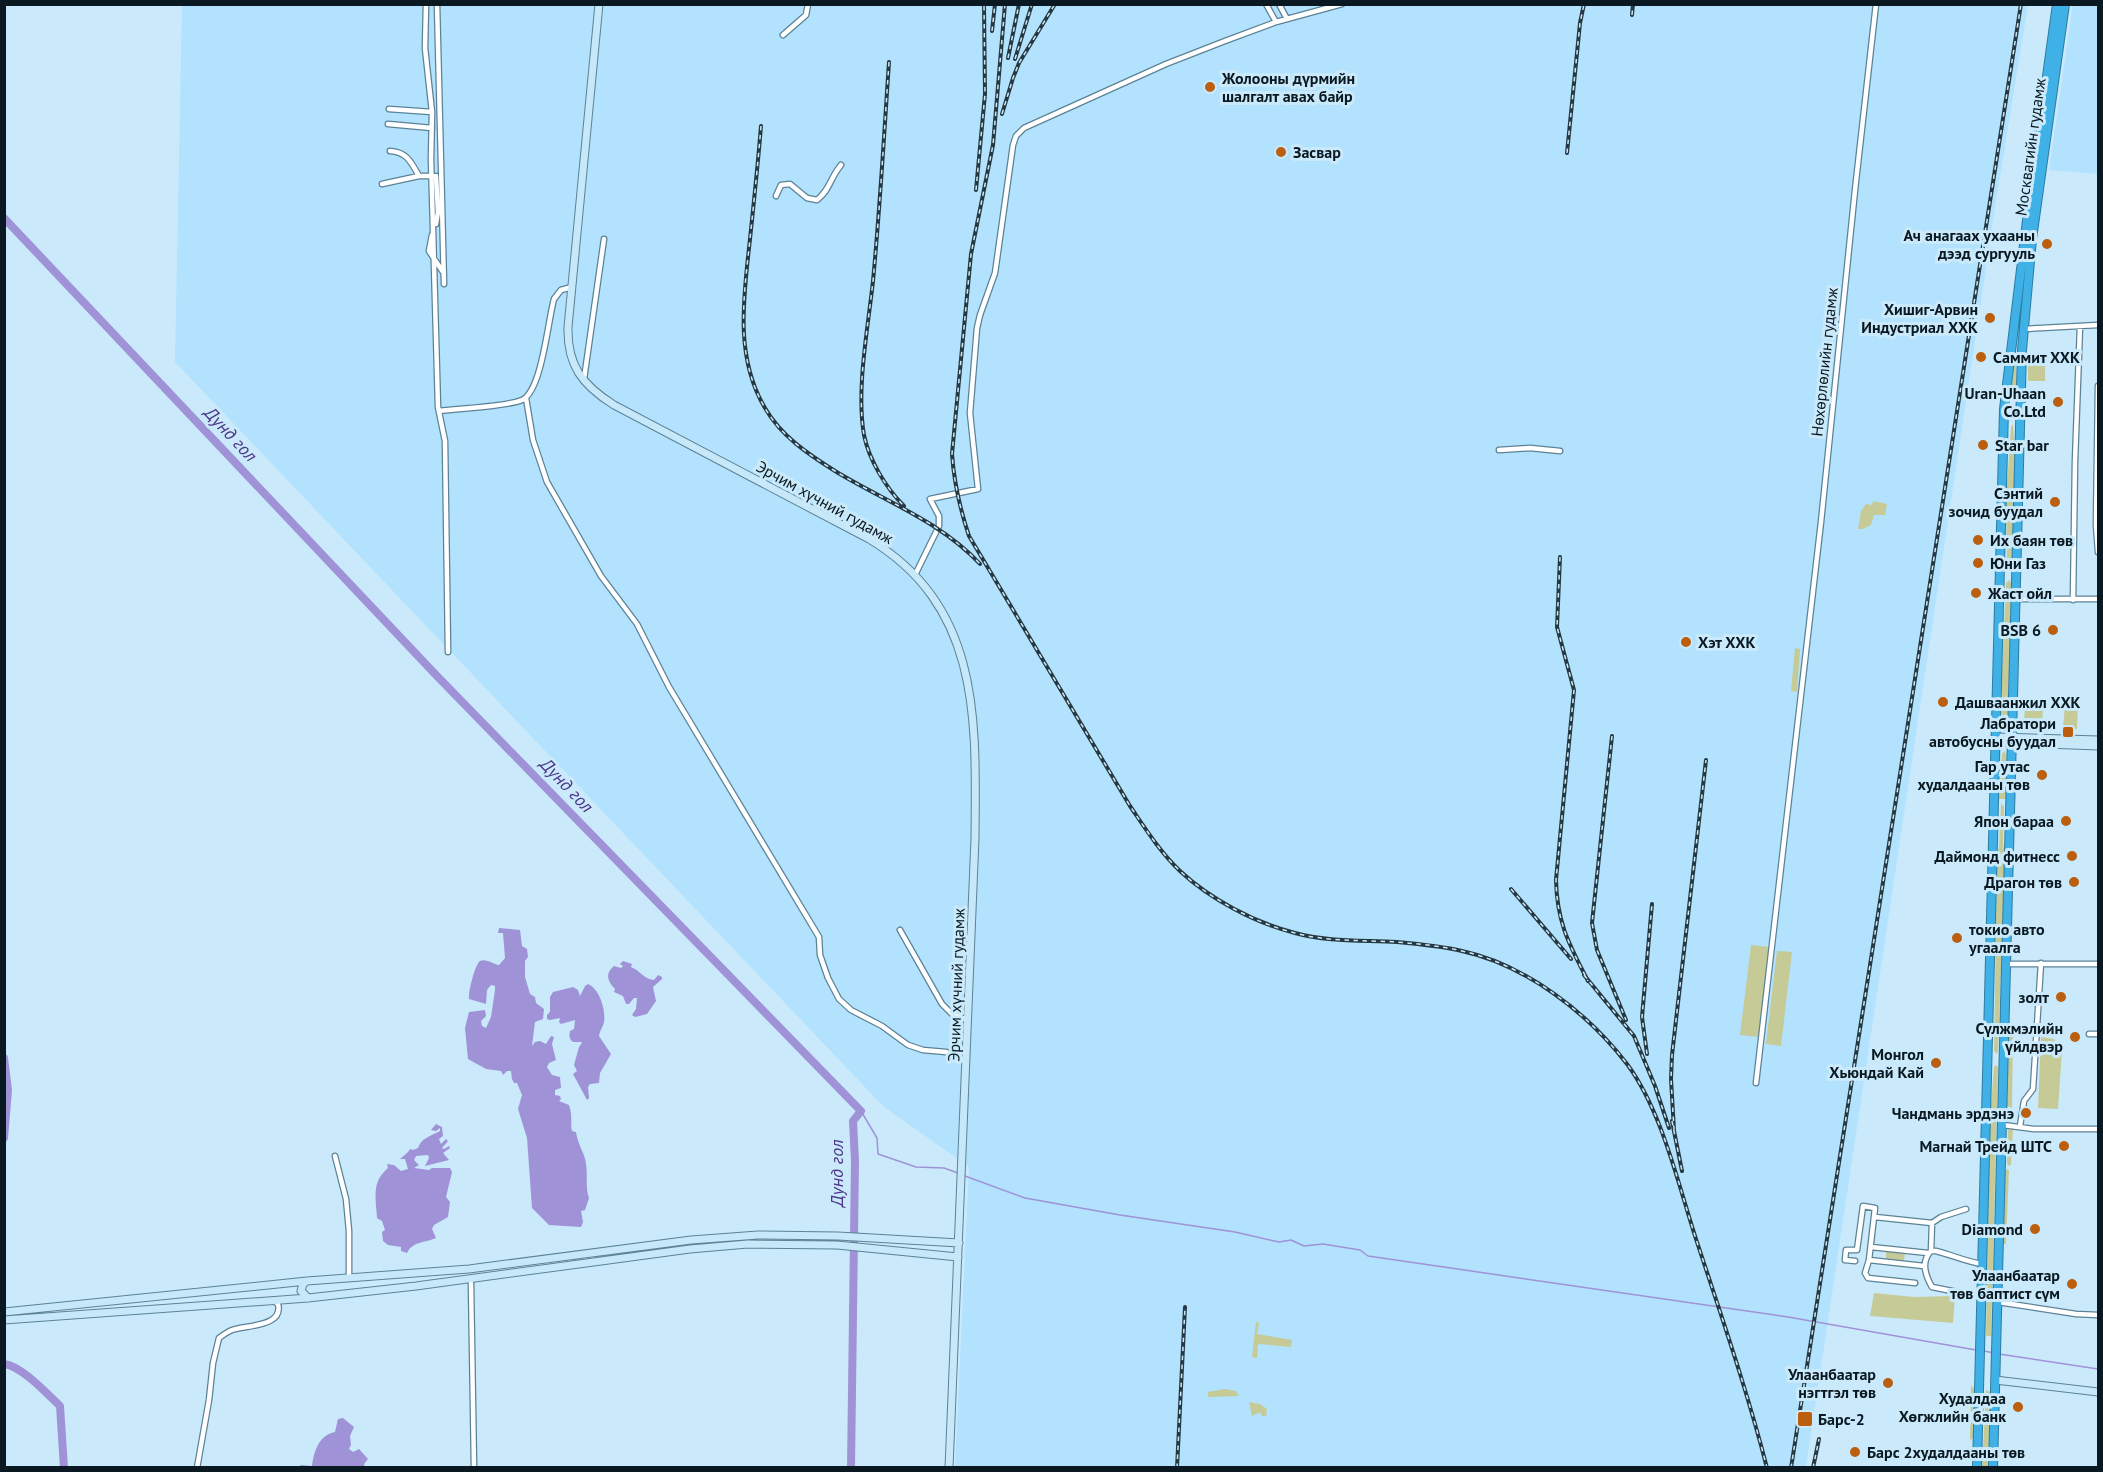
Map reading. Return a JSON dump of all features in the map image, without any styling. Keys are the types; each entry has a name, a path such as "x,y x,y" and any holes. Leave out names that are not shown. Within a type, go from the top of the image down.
{"highway":[{"name":"Москвагийн гудамж","path":"2019,329 2027,220 2057,4"},
{"name":"Москвагийн гудамж","path":"2019,329 2065,4"},
{"path":"1977,1467 2004,409 2019,329"},
{"path":"1993,1467 2017,599 2021,410 2019,329"},
{"path":"2004,409 2021,410"},
{"path":"2001,563 2010,568 2017,564"},
{"path":"2000,580 2008,577 2017,583"},
{"path":"1994,810 1995,806 2002,802 2009,805 2011,809"},
{"path":"1987,1059 2004,1059"}],"main road":[{"name":"Эрчим хүчний гудамж","path":"599,4 568,327 569,349 575,369 598,394 620,408 869,539 897,558 934,598 948,621 959,647 969,683 975,816 958,1243"},
{"path":"1996,740 2098,740"},
{"path":"2013,740 2098,746"},
{"path":"7,1316 307,1281 469,1269 691,1240 758,1235 838,1236 958,1243 949,1467"},
{"path":"7,1316 308,1298 416,1286 690,1249 748,1244 837,1245 958,1257"},
{"path":"307,1281 303,1284 301,1291 308,1298"},
{"path":"269,1285 275,1290 274,1301"},
{"path":"1995,1375 2098,1392"}],"street":[{"path":"426,4 425,48 432,112 444,284"},
{"path":"437,4 439,86 434,231 439,411 445,452 448,652"},
{"path":"783,35 806,15 808,4"},
{"path":"1266,4 1276,22"},
{"path":"1279,4 1287,19"},
{"path":"915,575 939,526 939,516 930,499 978,489 970,413 978,328 980,315 995,273 1016,136 1024,128 1166,64 1276,22 1342,4"},
{"name":"Нөхөрлөлийн гудамж","path":"1756,1083 1798,722 1876,4"},
{"path":"428,70 439,86"},
{"path":"389,109 432,112"},
{"path":"388,124 432,128"},
{"path":"390,151 400,152 407,156 419,176"},
{"path":"776,196 781,185 790,184 807,198 817,200 826,193 832,175 841,165"},
{"path":"382,184 419,176 436,176"},
{"path":"584,380 604,239"},
{"path":"435,261 444,274"},
{"path":"439,411 511,403 526,398 538,373 554,299 561,290 572,287"},
{"path":"2019,329 2098,325"},
{"path":"2073,600 2080,326"},
{"path":"2098,386 2096,525 2098,552"},
{"path":"526,398 533,440 547,482 601,576 637,624 669,687 819,938 820,955 839,999 851,1010 882,1026 908,1045 923,1050 946,1052 966,1061"},
{"path":"1499,450 1530,448 1560,452"},
{"path":"2017,599 2098,599"},
{"path":"900,930 942,1004 952,1014 968,1020"},
{"path":"2020,1126 2024,1101 2034,1089 2041,963"},
{"path":"2007,964 2098,964"},
{"path":"2089,1034 2098,1034"},
{"path":"2002,1125 2034,1129 2098,1129"},
{"path":"335,1156 347,1212 349,1278"},
{"path":"1857,1250 1862,1207 1875,1208 1866,1277 1915,1283"},
{"path":"1875,1217 1932,1223 1941,1217 1966,1209"},
{"path":"1932,1223 1929,1252 1924,1266 1932,1287 1957,1292"},
{"path":"1855,1261 1845,1259 1846,1250 1929,1252 1982,1264"},
{"path":"1869,1260 1924,1266"},
{"path":"471,1283 474,1467"},
{"path":"197,1467 219,1338 230,1330 269,1322 280,1309 274,1301"},
{"path":"1998,1302 2076,1314 2098,1315"}],"shaded area":[{"path":"2073,4 2098,5 2098,174 2049,170"},
{"path":"182,5 2028,5 1996,201 1806,1467 955,1467 969,1167 883,1106 175,362"},
{"path":"499,928 520,930 522,946 527,949 525,977 530,994 544,1009 543,1019 535,1022 532,1046 535,1042 540,1041 546,1044 551,1036 554,1037 552,1044 556,1060 549,1063 547,1067 552,1075 560,1077 561,1088 555,1090 555,1095 560,1096 559,1101 569,1105 572,1131 576,1132 586,1164 589,1198 585,1210 581,1211 583,1222 581,1227 549,1225 532,1208 527,1138 518,1109 522,1095 517,1083 514,1083 512,1079 511,1071 503,1075 501,1071 486,1069 468,1059 465,1028 469,1012 485,1010 486,1016 481,1021 482,1026 486,1028 491,1017 495,990 495,986 491,985 487,990 486,1004 469,999 471,985 480,961 499,965 505,958 503,933 498,933"},
{"path":"623,961 632,964 631,967 647,978 654,980 658,975 662,977 653,987 656,1001 647,1014 635,1017 632,1015 636,1009 637,998 626,1004 623,996 614,992 615,989 610,983 608,974 614,966 621,968 623,966 620,964"},
{"path":"588,984 596,990 603,1006 604,1024 599,1036 611,1054 600,1073 599,1083 590,1084 588,1087 589,1098 587,1100 573,1074 577,1071 574,1065 582,1043 573,1042 570,1037 575,1020 561,1024 560,1018 550,1020 547,1019 547,1015 550,1012 550,997 553,992 573,987 578,990 580,996"},
{"path":"436,1124 442,1127 443,1136 439,1139 441,1144 446,1139 448,1141 442,1148 449,1146 450,1148 443,1153 449,1160 425,1166 428,1155 416,1156 414,1160 419,1165 414,1168 429,1170 450,1168 452,1172 446,1197 450,1202 448,1217 434,1225 432,1229 436,1238 416,1244 407,1253 401,1251 401,1247 388,1245 383,1241 382,1232 385,1230 382,1221 377,1218 377,1185 388,1168 387,1164 394,1165 401,1171 408,1169 405,1159 400,1159 410,1149 418,1148 424,1140 440,1131 440,1128 436,1131 431,1130"},
{"path":"343,1418 354,1427 350,1436 349,1449 353,1452 359,1449 368,1459 364,1464 365,1467 298,1467 312,1466 321,1440 335,1432 338,1419"}],"green space":[{"path":"2015,355 2018,397 2016,400 2011,399 2010,395"},
{"path":"2028,365 2045,365 2045,381 2028,381"},
{"path":"2013,424 2016,475 2012,559 2009,561 2007,559 2006,501"},
{"path":"1873,501 1887,504 1885,515 1874,515 1871,525 1858,529 1861,511 1866,504 1872,505"},
{"path":"2009,580 2011,583 2009,726 2005,729 2002,726 2002,670 2006,583"},
{"path":"1795,648 1800,649 1797,692 1791,691"},
{"path":"2025,703 2043,704 2042,733 2029,731 2024,725"},
{"path":"2065,704 2078,705 2077,729 2063,729"},
{"path":"2004,751 2006,754 2007,799 1999,799 2002,754"},
{"path":"2001,804 2004,806 2005,857 1997,1054 1994,1051 1997,855"},
{"path":"1751,945 1770,947 1759,1037 1740,1035"},
{"path":"1777,951 1792,952 1781,1046 1766,1044"},
{"path":"2013,1032 2012,1108 2007,1106 2009,1035"},
{"path":"2041,1037 2054,1039 2062,1050 2058,1109 2038,1108"},
{"path":"1996,1065 1998,1067 1991,1336 1986,1336 1990,1119"},
{"path":"2013,1129 2011,1165 2009,1166 2007,1164 2008,1130"},
{"path":"2007,1169 2009,1170 2006,1244 2003,1244 2005,1173"},
{"path":"1886,1251 1905,1253 1904,1261 1886,1259"},
{"path":"1874,1293 1914,1297 1955,1296 1953,1323 1870,1316"},
{"path":"1256,1322 1259,1323 1257,1334 1292,1340 1291,1347 1258,1344 1257,1358 1252,1357"},
{"path":"1971,1385 1975,1390 1974,1436 1970,1441"},
{"path":"1225,1389 1236,1391 1239,1396 1208,1397 1208,1392"},
{"path":"1986,1390 1990,1392 1989,1467 1982,1468"},
{"path":"1249,1402 1260,1404 1267,1409 1266,1416 1262,1416 1260,1412 1252,1416"}],"waterway":[{"name":"Дунд гол","path":"4,218 436,675 861,1111 853,1121 855,1161 851,1468"},
{"path":"4,1058 8,1090 4,1138"},
{"path":"861,1111 877,1138 878,1154 916,1167 944,1168 958,1173"},
{"path":"965,1176 1025,1198 1120,1215 1235,1232 1279,1242 1291,1240 1304,1246 1323,1244 1360,1250 1368,1256 1788,1317 1976,1350"},
{"path":"1984,1351 1994,1353"},
{"path":"1999,1354 2098,1369"},
{"path":"4,1364 26,1375 60,1406 64,1468"}],"railway":[{"path":"976,190 985,94 984,4"},
{"path":"992,31 995,4"},
{"path":"1005,4 993,145 971,254 952,454 958,495 969,536 1130,806 1166,856 1192,881 1234,909 1280,929 1307,936 1333,939 1430,945 1462,951 1509,967 1532,979 1575,1010 1611,1045 1639,1083 1659,1126 1733,1353 1767,1468"},
{"path":"1008,58 1019,4"},
{"path":"1015,59 1032,4"},
{"path":"1002,114 1019,63 1055,4"},
{"path":"1567,153 1580,23 1584,4"},
{"path":"1632,15 1633,4"},
{"path":"1791,1468 2021,4"},
{"path":"889,62 880,199 861,398 866,444 885,482 904,506"},
{"path":"761,126 744,303 745,346 755,388 771,418 805,451 835,471 929,524 964,549 980,564"},
{"path":"1560,557 1557,627 1574,690 1556,880 1559,909 1565,933 1588,981"},
{"path":"1612,736 1592,923 1597,950 1626,1020"},
{"path":"1674,1130 1672,1055 1706,760"},
{"path":"1511,889 1571,959"},
{"path":"1647,1054 1642,1017 1652,904"},
{"path":"1584,975 1634,1036 1655,1086 1669,1128"},
{"path":"1672,1121 1682,1171"},
{"path":"1177,1468 1185,1307"},
{"path":"1813,1468 1819,1439"}],"place":[{"name":"Жолооны дүрмийн шалгалт авах байр","path":"1210,87"},
{"name":"Засвар","path":"1281,152"},
{"name":"Ач анагаах ухааны дээд сургууль","path":"2047,244"},
{"name":"Хишиг-Арвин Индустриал ХХК","path":"1990,318"},
{"name":"Саммит ХХК","path":"1981,357"},
{"name":"Uran-Uhaan Co.Ltd","path":"2058,402"},
{"name":"Star bar","path":"1983,445"},
{"name":"Сэнтий зочид буудал","path":"2055,502"},
{"name":"Их баян төв","path":"1978,540"},
{"name":"Юни Газ","path":"1978,563"},
{"name":"Жаст ойл","path":"1976,593"},
{"name":"BSB 6","path":"2053,630"},
{"name":"Хэт ХХК","path":"1686,642"},
{"name":"Дашваанжил ХХК","path":"1943,702"},
{"name":"Лабратори автобусны буудал","path":"2068,732"},
{"name":"Гар утас худалдааны төв","path":"2042,775"},
{"name":"Япон бараа","path":"2066,821"},
{"name":"Даймонд фитнесс","path":"2072,856"},
{"name":"Драгон төв","path":"2074,882"},
{"name":"токио авто угаалга","path":"1957,938"},
{"name":"золт","path":"2061,997"},
{"name":"Сүлжмэлийн үйлдвэр","path":"2075,1037"},
{"name":"Монгол Хьюндай Кай","path":"1936,1063"},
{"name":"Чандмань эрдэнэ","path":"2026,1113"},
{"name":"Магнай Трейд ШТС","path":"2064,1146"},
{"name":"Diamond","path":"2035,1229"},
{"name":"Улаанбаатар төв баптист сүм","path":"2072,1284"},
{"name":"Улаанбаатар нэгтгэл төв","path":"1888,1383"},
{"name":"Худалдаа Хөгжлийн банк","path":"2018,1407"},
{"name":"Барс-2","path":"1805,1419"},
{"name":"Барс 2худалдааны төв","path":"1855,1452"}]}
